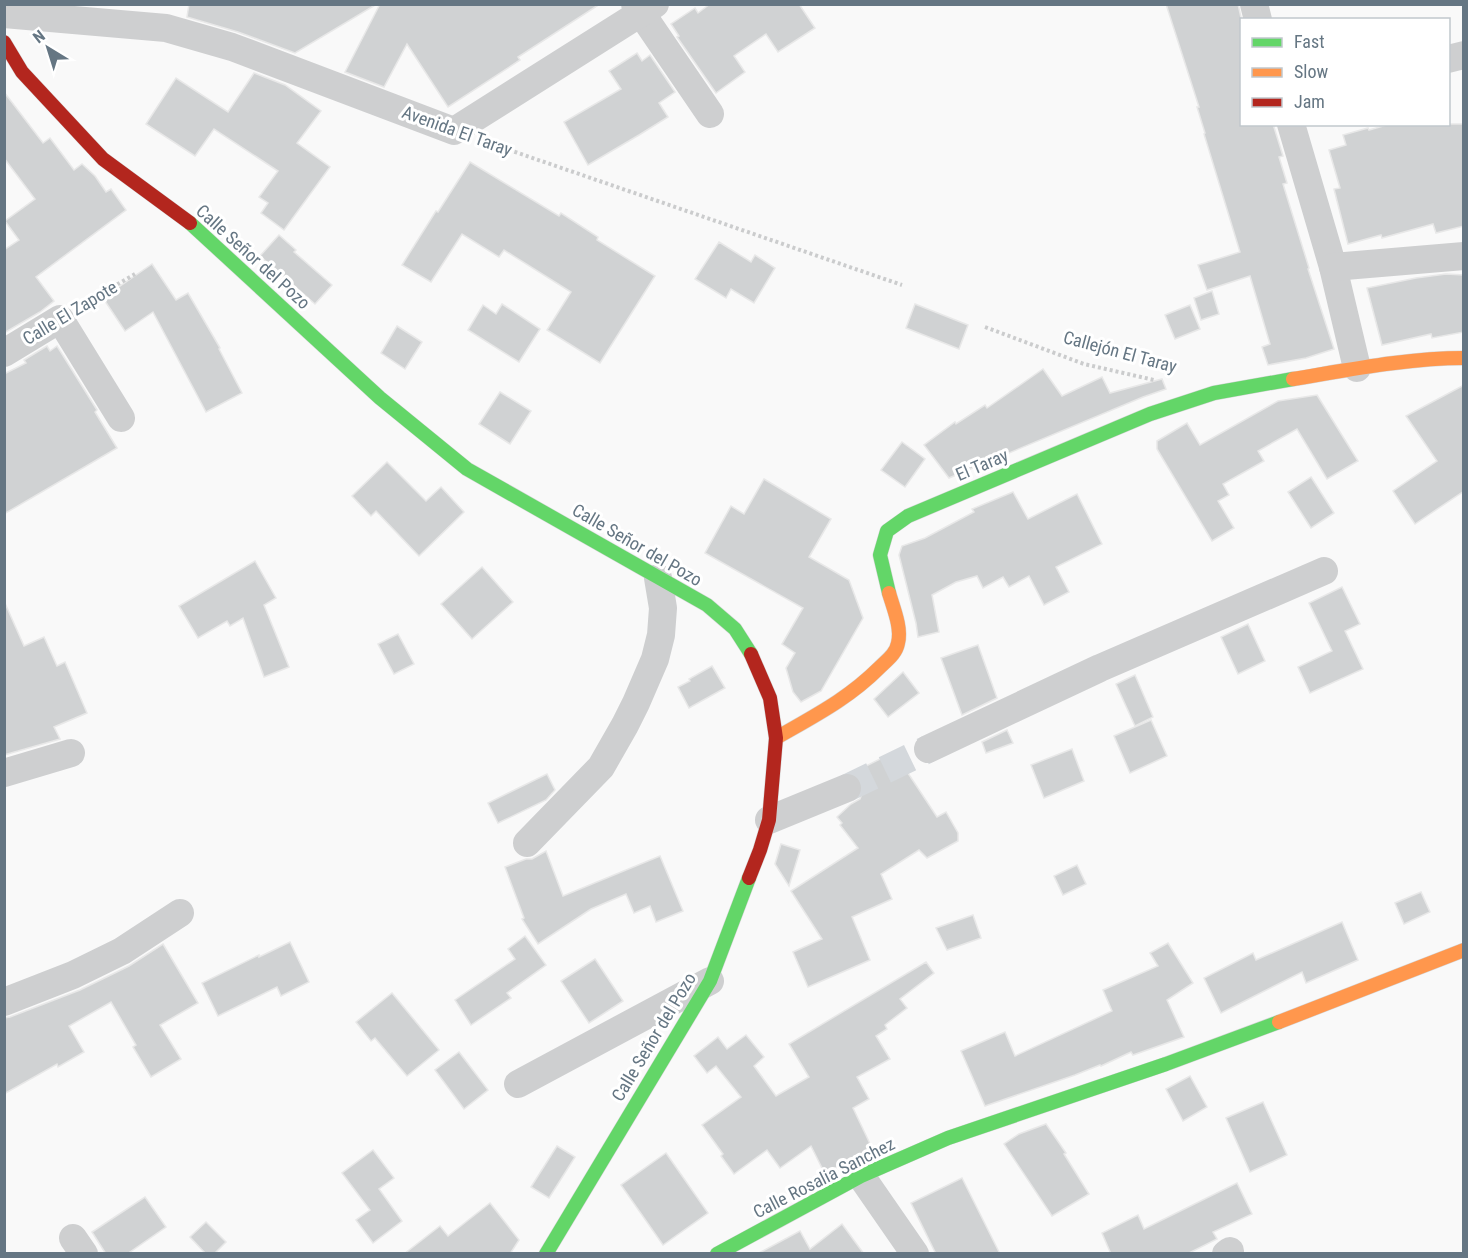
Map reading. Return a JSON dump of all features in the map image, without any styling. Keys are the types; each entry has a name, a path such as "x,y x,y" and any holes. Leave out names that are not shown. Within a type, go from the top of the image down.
{"street":[{"path":"454,131 643,7 710,114"},
{"name":"Avenida El Taray","path":"4,14 166,28 232,46 454,131"},
{"name":"Calle Señor del Pozo","path":"4,42 22,72 102,159 197,228 380,398 467,469 707,605 735,629 759,668 770,698 776,738 769,820 760,850 710,981 546,1254"},
{"path":"1292,126 1333,267 1357,368 1464,358"},
{"path":"1333,267 1464,256"},
{"path":"60,319 122,418"},
{"name":"Calle El Zapote","path":"4,352 60,319"},
{"name":"El Taray","path":"776,738 835,704 862,685 894,654 899,641 898,627 880,555 887,531 908,516 1150,414 1214,393 1357,368"},
{"path":"928,749 1100,668 1324,571"},
{"path":"527,843 600,767 636,704 655,659 661,635 663,608 658,578"},
{"path":"4,773 71,753"},
{"path":"769,820 847,788"},
{"path":"13,999 73,975 122,951 180,913"},
{"name":"Calle Rosalia Sanchez","path":"717,1254 861,1176 948,1138 1166,1064 1464,950"},
{"path":"518,1084 710,981"},
{"path":"861,1176 915,1254"}],"path":[{"name":"Avenida El Taray","path":"454,131 902,285"},
{"name":"Calle El Zapote","path":"60,319 135,274"},
{"name":"Callejón El Taray","path":"985,327 1084,364 1161,382"}],"building":[{"path":"189,4 377,4 295,53 238,32 187,17"},
{"path":"380,4 600,4 518,57 520,60 448,107 407,44 384,87 345,72"},
{"path":"710,4 799,4 815,28 778,52 766,34 734,56 745,72 716,93 677,37 679,36 671,24 695,8 698,13"},
{"path":"1166,4 1238,4 1241,18 1240,126 1274,126 1283,156 1279,157 1287,183 1283,184 1334,349 1306,358 1268,365 1262,347 1270,344 1250,276 1207,290 1198,265 1240,252 1204,134 1197,107 1199,107"},
{"path":"637,53 642,61 650,55 675,92 659,103 668,117 588,165 564,122 621,89 609,71"},
{"path":"254,73 285,85 321,111 297,143 330,167 284,230 261,213 268,203 259,197 278,171 214,129 195,156 146,124 176,78 228,112"},
{"path":"4,92 43,143 50,138 74,170 82,164 95,176 106,192 111,189 126,210 36,277 54,301 4,333 4,250 19,240 5,221 35,199 4,158"},
{"path":"1464,124 1464,226 1436,233 1433,224 1382,238 1381,235 1348,244 1334,189 1340,188 1329,150 1346,145 1343,135 1368,128 1369,130 1383,126"},
{"path":"470,162 559,216 561,213 598,237 597,240 655,276 600,363 547,330 571,292 504,250 499,257 462,234 431,282 402,265"},
{"path":"279,235 296,250 294,252 332,285 315,304 260,256"},
{"path":"719,242 751,262 755,255 775,268 754,303 731,289 726,298 695,279"},
{"path":"152,264 176,300 188,293 220,348 242,393 206,412 153,312 125,331 103,298"},
{"path":"1446,274 1464,275 1464,332 1432,338 1431,334 1382,345 1367,288"},
{"path":"1212,291 1219,314 1201,320 1194,298"},
{"path":"502,304 540,329 519,362 468,330 483,305 496,314"},
{"path":"915,304 968,325 959,349 906,328"},
{"path":"1190,305 1200,329 1175,339 1165,315"},
{"path":"397,326 422,342 405,369 381,353"},
{"path":"47,346 50,351 57,346 97,410 95,412 117,448 4,514 4,374 26,363 24,360"},
{"path":"1043,369 1062,396 1102,377 1110,393 1162,379 1166,389 949,478 924,445 955,422 956,424 985,405 987,408"},
{"path":"1464,385 1464,491 1415,524 1393,491 1437,461 1406,416"},
{"path":"500,392 531,411 510,444 479,424"},
{"path":"1317,395 1358,461 1327,479 1297,429 1258,451 1264,461 1223,484 1229,495 1218,501 1234,528 1212,541 1157,449 1157,441 1187,423 1200,445 1278,401"},
{"path":"902,442 925,459 905,487 881,470"},
{"path":"387,462 426,501 441,487 464,512 419,556 376,511 371,516 352,496"},
{"path":"1311,477 1334,513 1311,528 1288,492"},
{"path":"764,479 831,519 809,557 849,580 863,618 821,691 801,702 793,692 786,668 795,653 782,644 803,608 705,553 731,506 744,514"},
{"path":"1013,492 1028,519 1077,494 1102,544 1056,567 1069,592 1044,605 1029,576 1009,587 1003,577 983,588 977,576 956,582 932,595 939,632 918,637 899,555 902,546 925,538 974,512 972,509"},
{"path":"255,561 276,598 264,605 289,667 264,677 243,618 230,626 227,621 198,638 179,606"},
{"path":"482,567 513,602 472,639 441,604"},
{"path":"1342,587 1360,624 1345,631 1363,669 1310,693 1298,667 1332,651 1309,603"},
{"path":"4,601 24,646 44,637 57,666 65,662 87,713 54,727 60,739 4,755"},
{"path":"1248,624 1265,661 1238,674 1221,637"},
{"path":"398,634 414,664 394,674 378,644"},
{"path":"978,645 997,698 962,715 941,658"},
{"path":"712,666 725,688 689,708 678,687"},
{"path":"903,672 919,693 888,717 874,699"},
{"path":"1135,675 1153,717 1135,726 1116,684"},
{"path":"1151,720 1167,756 1130,773 1114,736"},
{"path":"1007,730 1013,743 986,753 982,742"},
{"path":"1072,749 1084,781 1044,798 1031,765"},
{"path":"894,752 937,817 946,812 958,833 958,841 927,858 919,850 881,874 892,899 852,917 870,960 808,987 793,952 822,939 791,891 858,848 840,825 842,823 837,817 860,799 863,791 862,781 858,775 852,773"},
{"path":"547,774 555,790 546,800 498,823 488,803"},
{"path":"781,844 800,850 789,886 775,864"},
{"path":"546,851 563,896 660,856 683,911 656,922 650,906 634,913 626,894 591,909 538,944 522,919 524,918 505,867 532,859"},
{"path":"1077,865 1086,884 1063,895 1054,876"},
{"path":"1421,892 1430,912 1404,924 1395,903"},
{"path":"973,915 981,938 947,950 936,928"},
{"path":"1342,922 1358,960 1306,983 1302,972 1221,1013 1204,978 1253,953 1256,960"},
{"path":"525,936 546,965 507,993 511,998 471,1025 455,1000 515,959 508,949"},
{"path":"290,942 309,982 281,996 277,987 218,1016 202,983"},
{"path":"1168,943 1193,983 1167,1000 1184,1037 1133,1055 1131,1052 1101,1066 985,1106 961,1051 1005,1032 1015,1056 1112,1011 1103,990 1158,966 1150,953"},
{"path":"163,944 198,1003 160,1025 181,1059 151,1077 133,1047 136,1045 111,1002 69,1026 84,1052 58,1067 57,1064 4,1094 4,1018 80,990 129,966"},
{"path":"595,959 623,1001 589,1023 561,981"},
{"path":"926,962 934,973 900,999 907,1008 885,1025 887,1029 876,1036 890,1059 857,1077 869,1099 853,1108 873,1150 825,1174 811,1146 780,1168 767,1150 734,1174 702,1125 741,1097 716,1066 707,1073 694,1056 718,1037 727,1049 746,1035 764,1057 754,1066 776,1096 809,1077 789,1044"},
{"path":"392,993 439,1050 407,1076 375,1038 371,1041 356,1022"},
{"path":"459,1052 488,1090 464,1109 435,1070"},
{"path":"1190,1076 1207,1107 1183,1121 1166,1089"},
{"path":"1263,1102 1287,1155 1250,1172 1226,1118"},
{"path":"1046,1124 1066,1153 1064,1154 1089,1194 1052,1216 1004,1144 1019,1134"},
{"path":"557,1146 575,1157 549,1198 531,1187"},
{"path":"373,1150 394,1178 379,1189 402,1221 373,1243 356,1220 370,1210 342,1173"},
{"path":"666,1153 708,1213 663,1245 621,1185"},
{"path":"962,1178 1000,1254 936,1254 911,1203"},
{"path":"1237,1183 1252,1214 1213,1232 1217,1239 1187,1254 1111,1254 1102,1233 1138,1215 1144,1229"},
{"path":"145,1197 166,1227 127,1254 106,1254 92,1232"},
{"path":"490,1203 519,1240 510,1254 404,1254 440,1226 448,1236"},
{"path":"206,1222 226,1242 214,1254 206,1254 190,1237"},
{"path":"842,1224 864,1254 757,1254 800,1231 810,1249"}],"tunnel":[{"path":"847,788 928,749"}],"traffic: fast":[{"path":"190,223 380,398 467,469 707,605 735,629 751,654"},
{"path":"889,593 880,555 887,531 908,516 1150,414 1214,393 1293,379"},
{"path":"546,1254 710,981 749,878"},
{"path":"717,1254 861,1176 948,1138 1166,1064 1279,1022"}],"traffic: slow":[{"path":"1293,379 1400,362 1464,358"},
{"path":"776,738 843,698 893,654 897,647 899,631 889,593"},
{"path":"1279,1022 1464,950"}],"traffic: jam":[{"path":"4,42 22,72 103,159 190,223"},
{"path":"749,878 769,820 776,738 770,698 751,654"}]}
